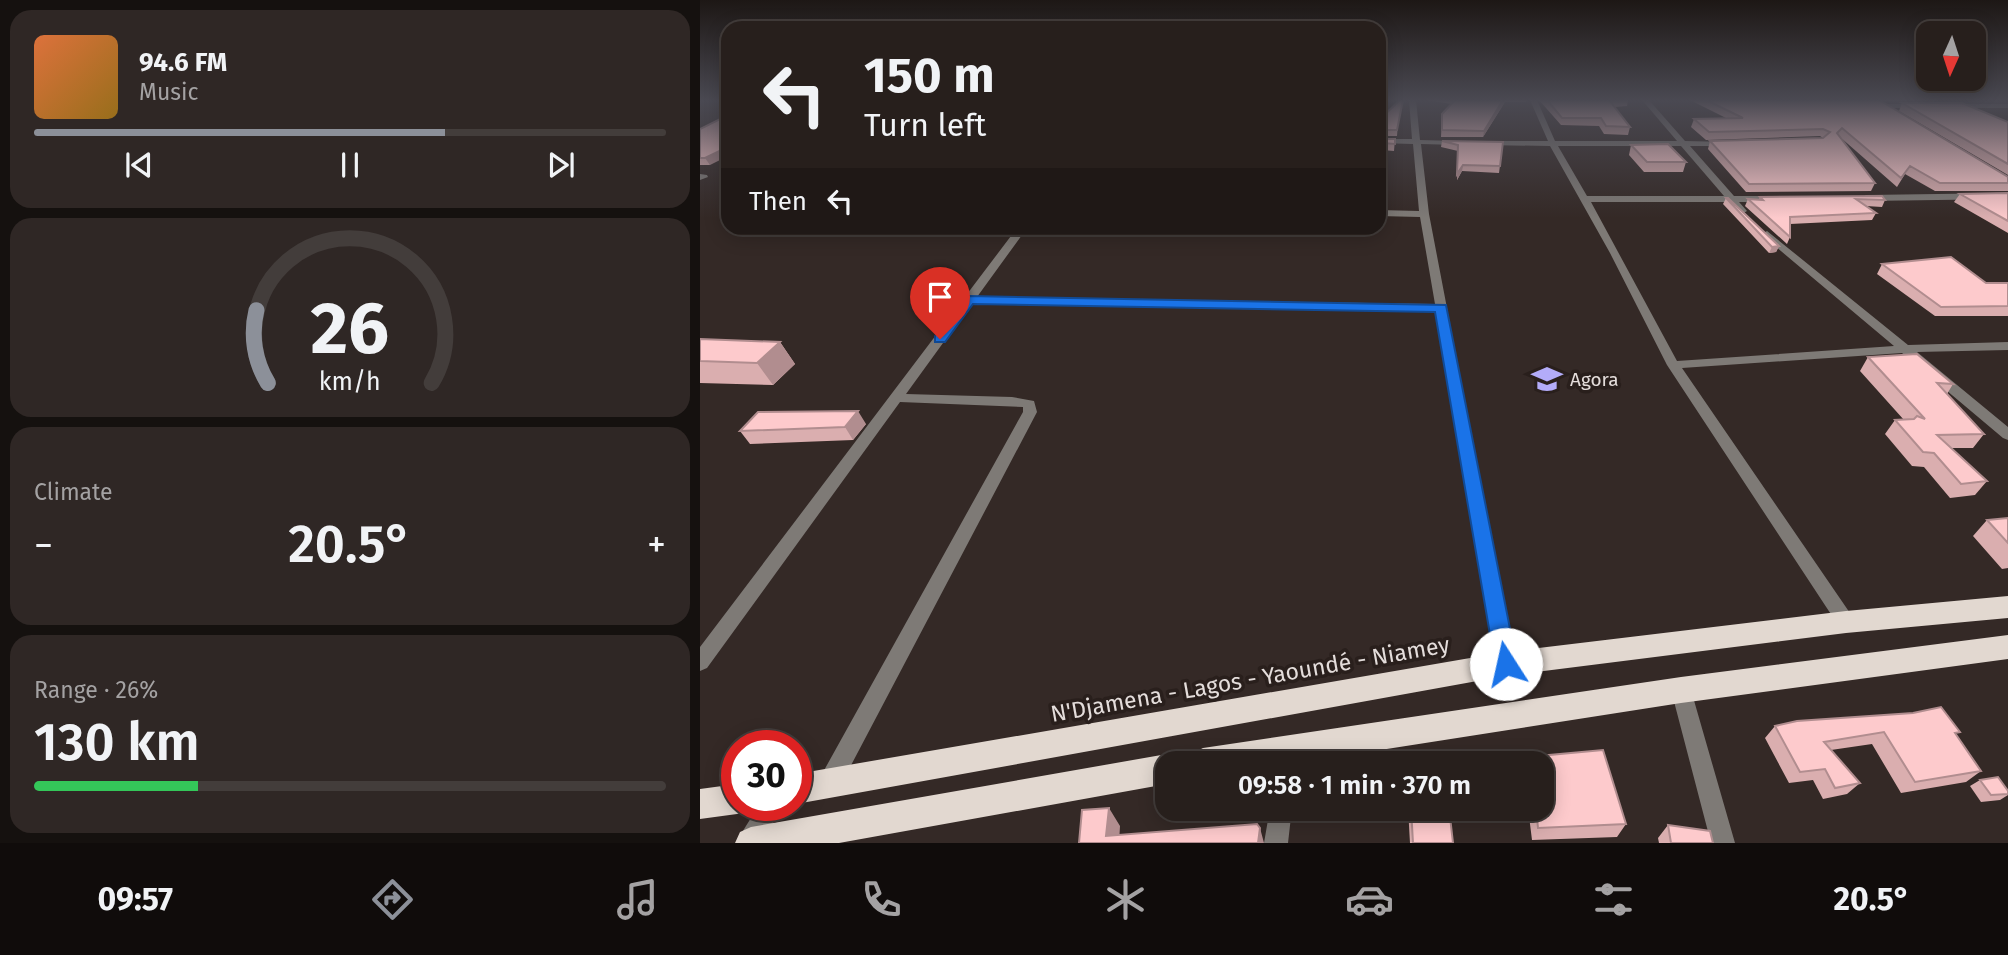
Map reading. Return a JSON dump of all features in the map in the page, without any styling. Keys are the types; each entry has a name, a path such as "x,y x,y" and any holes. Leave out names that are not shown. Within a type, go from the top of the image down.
{"highway":[{"name":"N'Djamena - Lagos - Yaoundé - Niamey","path":"812,786 1506,664 1846,622 2008,607"},
{"path":"1312,751 1681,690 2008,647"},
{"path":"750,843 1155,771"},
{"path":"700,804 721,801"}],"street":[{"path":"1418,139 1424,214 1506,664"},
{"path":"1680,139 1730,200 1750,219"},
{"path":"1386,141 1739,144"},
{"path":"1552,142 1673,365 1846,622"},
{"path":"1855,198 2008,196"},
{"path":"1585,200 1786,199"},
{"path":"1386,213 1424,214"},
{"path":"1760,228 1791,257 1908,349 2008,435"},
{"path":"700,662 1017,235"},
{"path":"969,300 1441,308"},
{"path":"1673,365 1908,349 2008,346"},
{"path":"830,783 1030,412 1029,404 1013,401 895,398"},
{"path":"1681,690 1723,843"},
{"path":"750,843 763,821"},
{"path":"1276,843 1279,821"}],"building":[{"path":"700,139 721,139 721,150 700,158"},
{"path":"1386,139 1395,139 1395,144 1386,143"},
{"path":"1842,139 1875,183 1749,184 1710,141"},
{"path":"1855,139 1945,139 2008,177 2008,183 1940,183 1910,166 1901,178"},
{"path":"1965,139 2008,139 2008,164"},
{"path":"1442,141 1503,142 1500,166 1463,165 1457,174 1458,145"},
{"path":"1668,144 1686,162 1647,162 1631,145"},
{"path":"2008,193 2008,221 1960,194"},
{"path":"1882,196 1885,200 1856,199 1876,213 1790,217 1790,237 1748,199 1763,200 1760,197"},
{"path":"1728,198 1779,246 1772,247"},
{"path":"1951,257 1986,283 2008,283 2008,306 1941,307 1882,264"},
{"path":"700,339 780,342 757,363 700,361"},
{"path":"1917,354 1953,384 1937,383 1984,434 1937,435 1987,481 1961,484 1934,453 1923,452 1895,420 1914,419 1917,416 1925,419 1868,357"},
{"path":"858,411 845,427 740,431 758,412"},
{"path":"2008,518 2008,543 1987,520"},
{"path":"1941,707 1960,732 1955,733 1981,771 1915,782 1884,732 1824,742 1860,783 1835,788 1825,769 1800,772 1775,726 1797,721 1913,713"},
{"path":"1603,750 1626,824 1538,828 1537,821 1554,821 1554,755"},
{"path":"1998,777 2008,794 1991,795 1980,780"},
{"path":"1109,808 1106,836 1257,824 1260,828 1258,843 1079,843 1082,810"},
{"path":"1412,821 1450,821 1453,843 1413,843"},
{"path":"1668,825 1710,831 1713,843 1671,843"}],"place":[{"name":"Agora","path":"1547,379"}],"route":[{"path":"940,339 969,300 1441,308 1506,664"}]}
